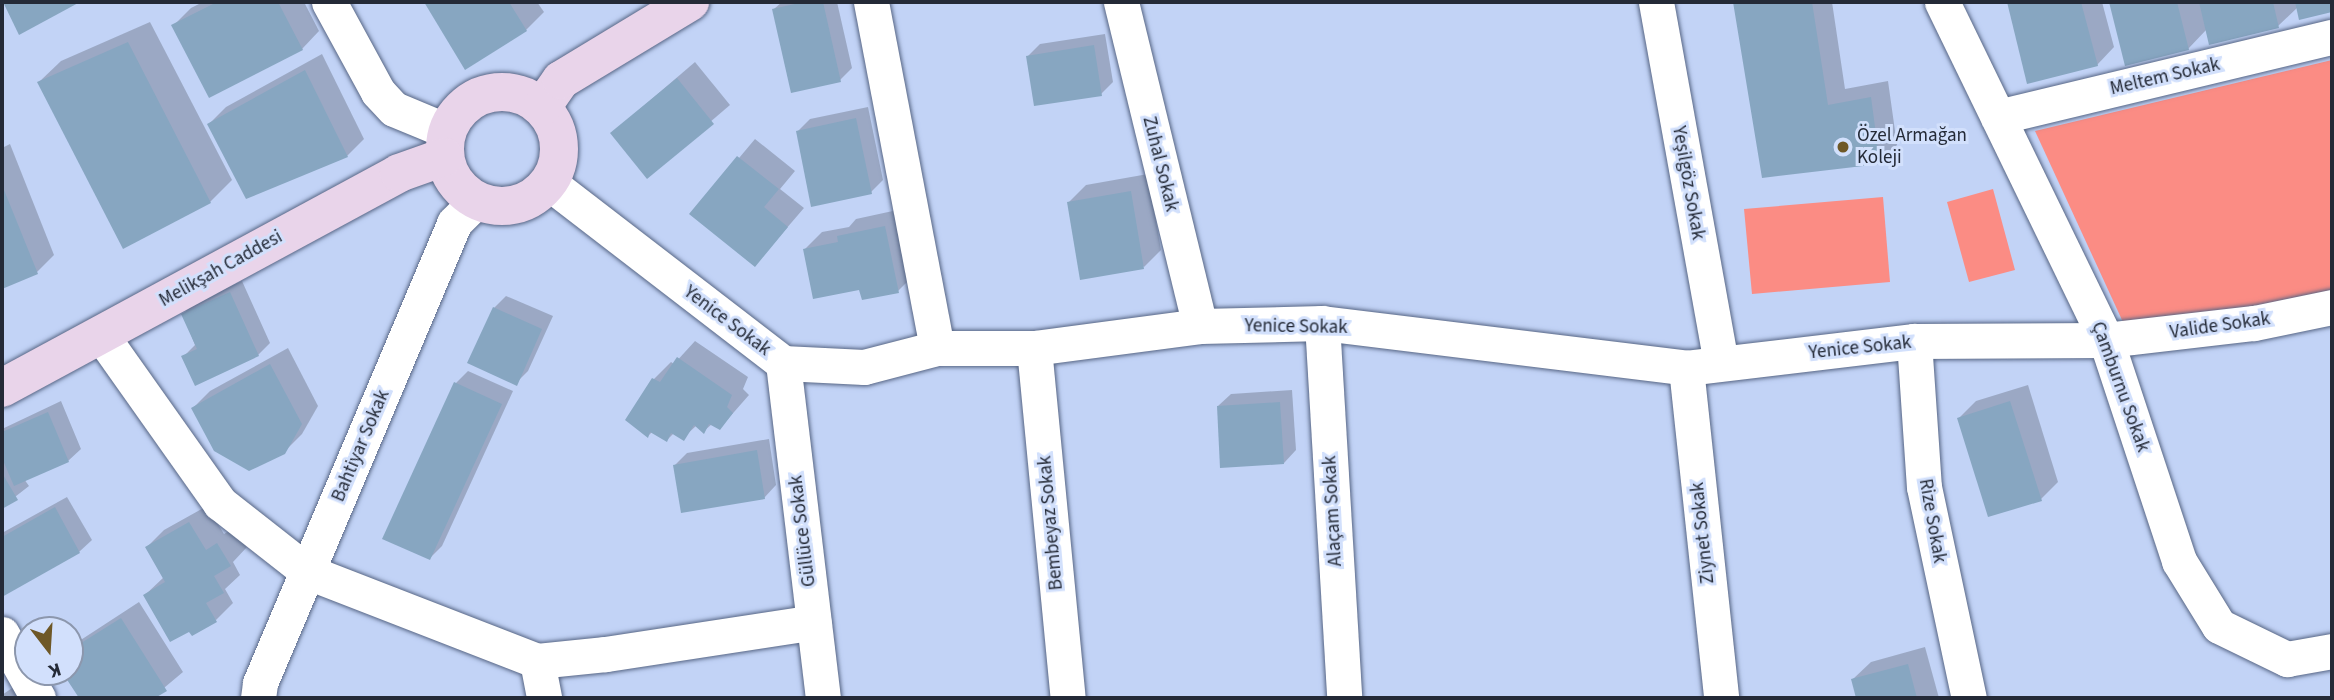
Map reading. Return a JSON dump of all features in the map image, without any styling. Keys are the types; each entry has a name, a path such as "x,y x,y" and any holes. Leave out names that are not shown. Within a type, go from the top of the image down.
{"street":[{"path":"329,2 378,92 394,109 446,144"},
{"path":"542,107 561,80 690,2"},
{"path":"872,2 937,348"},
{"name":"Zuhal Sokak","path":"1121,2 1200,326"},
{"name":"Yeşilgöz Sokak","path":"1656,2 1721,363"},
{"name":"Çamburnu Sokak","path":"1942,2 2106,340 2179,561 2219,626 2287,659 2332,652"},
{"name":"Meltem Sokak","path":"1998,117 2332,37"},
{"path":"507,92 526,97 542,107 552,121 558,138 559,156 548,182 530,199 513,206 494,206 477,201 461,190 450,175 446,144 456,114 470,101 488,93 507,92"},
{"name":"Melikşah Caddesi","path":"2,388 399,173 446,144"},
{"name":"Yenice Sokak","path":"548,182 783,363 864,368 937,348 1034,348 1200,326 1322,323 1686,368 1914,341 2106,340"},
{"name":"Bahtiyar Sokak","path":"249,693 308,572 454,223 477,201"},
{"name":"Valide Sokak","path":"2106,340 2254,323 2332,307"},
{"name":"Alaçam Sokak","path":"1322,323 1344,698"},
{"path":"100,335 219,503 308,572 537,661 606,654 814,622"},
{"name":"Rize Sokak","path":"1914,341 1924,487 1969,698"},
{"name":"Bembeyaz Sokak","path":"1034,348 1068,698"},
{"name":"Güllüce Sokak","path":"783,363 823,698"},
{"name":"Ziynet Sokak","path":"1686,368 1721,698"},
{"path":"2,634 38,698"},
{"path":"537,661 544,698"}],"shaded area":[{"path":"2332,60 2332,294 2128,333 2035,131"},
{"path":"1993,189 2015,270 1969,282 1947,202"},
{"path":"1883,197 1890,282 1752,294 1744,209"}],"building":[{"path":"3,2 80,2 19,35"},
{"path":"217,2 278,2 303,50 209,98 171,25"},
{"path":"424,2 509,2 527,31 465,70"},
{"path":"804,2 823,2 841,82 791,93 772,9"},
{"path":"1733,2 1812,2 1828,105 1871,97 1880,164 1762,178"},
{"path":"2007,2 2081,2 2098,66 2027,84"},
{"path":"2109,2 2177,2 2189,50 2125,66"},
{"path":"2199,2 2273,2 2279,28 2209,45"},
{"path":"2295,2 2332,2 2332,12 2299,20"},
{"path":"128,42 211,203 123,249 37,82"},
{"path":"1094,45 1102,96 1034,106 1026,56"},
{"path":"305,70 348,157 246,199 207,124"},
{"path":"677,78 714,124 647,179 610,133"},
{"path":"856,118 872,194 811,207 796,131"},
{"path":"737,156 779,189 764,207 788,227 755,267 689,214"},
{"path":"2,185 38,274 2,289"},
{"path":"1131,191 1144,269 1080,280 1067,202"},
{"path":"885,226 899,293 862,300 859,290 813,299 803,249 838,242 837,236"},
{"path":"230,292 259,356 195,386 181,356 197,349 181,314"},
{"path":"493,307 542,329 517,386 467,363"},
{"path":"677,357 732,395 727,407 733,413 720,430 709,424 704,434 694,425 684,441 671,433 667,442 650,432 648,438 625,420 652,378 660,382"},
{"path":"270,364 302,424 285,454 249,471 214,451 191,408"},
{"path":"454,382 502,404 430,560 382,539"},
{"path":"2010,401 2042,501 1988,517 1957,418"},
{"path":"1280,402 1284,464 1220,468 1217,406"},
{"path":"48,412 69,462 14,486 2,458 2,432"},
{"path":"757,450 765,499 681,513 673,465"},
{"path":"2,473 18,500 2,509"},
{"path":"55,507 80,553 2,597 2,537"},
{"path":"189,522 206,550 217,543 231,566 214,576 224,593 206,603 217,622 192,636 189,632 170,642 143,595 165,582 145,547"},
{"path":"121,618 167,691 155,698 79,698 71,686 84,686 84,641"},
{"path":"1908,664 1917,698 1856,698 1851,679"}],"place":[{"name":"Özel Armağan Koleji","path":"1843,147"}]}
